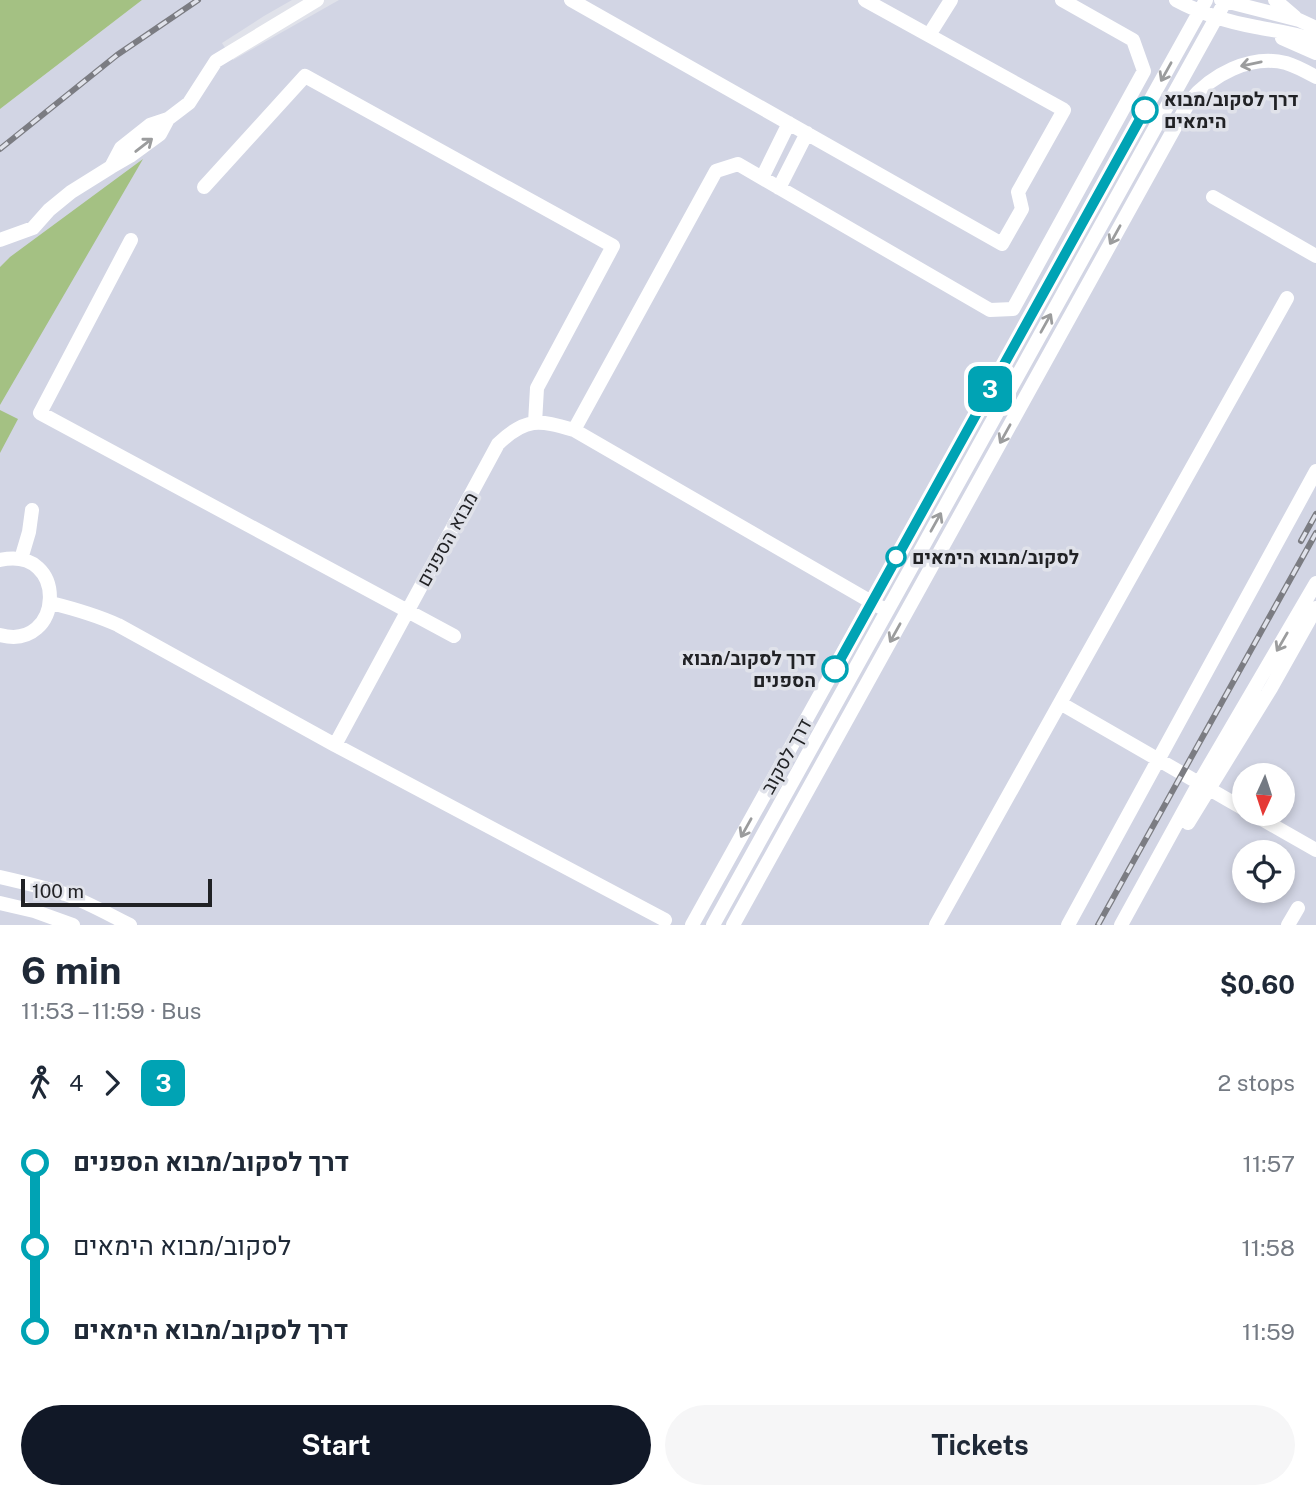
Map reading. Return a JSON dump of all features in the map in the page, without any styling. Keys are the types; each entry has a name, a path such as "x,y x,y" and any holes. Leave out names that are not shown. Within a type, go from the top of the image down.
{"street":[{"path":"0,240 33,228 49,209 111,167 121,148 150,125 168,119 189,103 216,61 317,0"},
{"path":"571,0 1002,244 1022,209 1018,192 1064,110 865,0"},
{"path":"574,430 716,171 738,164 990,310 1013,309 1144,71 1133,40 1062,0"},
{"path":"1176,0 1202,6 1216,18 1305,36 1316,41"},
{"path":"1224,0 1299,20 1316,28"},
{"name":"דרך לסקוב","path":"713,925 1224,0"},
{"path":"1275,0 1299,20"},
{"path":"929,35 948,5"},
{"name":"דרך לסקוב","path":"692,925 1202,6"},
{"path":"1252,26 1316,53"},
{"path":"733,925 1189,102 1201,87 1220,74 1245,64 1265,61 1286,63 1316,77"},
{"path":"204,187 305,76 613,246 537,388 535,423 549,423 574,430 887,611"},
{"path":"762,178 789,124"},
{"path":"779,188 807,133"},
{"path":"1213,197 1316,256"},
{"path":"131,240 40,413 454,636"},
{"path":"936,925 1287,299"},
{"name":"מבוא הספנים","path":"335,745 498,444 521,426 535,423"},
{"path":"1068,925 1316,471"},
{"path":"21,559 29,533 32,510"},
{"path":"0,560 21,559 32,564 41,571 51,592 47,615 39,626 17,637 0,635"},
{"path":"1121,925 1204,786 1316,583"},
{"path":"51,603 118,625 335,745 665,920"},
{"path":"1130,925 1193,814 1204,786 1271,688 1316,608"},
{"path":"1060,703 1232,802"},
{"path":"1274,826 1316,850"},
{"path":"0,877 66,894 130,925"},
{"path":"0,904 34,911 73,925"},
{"path":"1288,925 1298,908"}],"shaded area":[{"path":"142,0 292,0 222,43 233,60 339,0 1316,0 1316,925 0,925 0,109"}],"green space":[{"path":"0,0 142,0 0,109"},
{"path":"143,159 0,405 0,267"},
{"path":"0,410 18,419 0,453"}],"railway":[{"path":"0,149 117,55 198,0"},
{"path":"1301,541 1316,514"},
{"path":"1098,925 1316,533"}],"bus line":[{"name":"3","path":"835,669 1145,110"}],"place":[{"name":"דרך לסקוב/מבוא הימאים","path":"1145,110"},
{"name":"לסקוב/מבוא הימאים","path":"896,557"},
{"name":"דרך לסקוב/מבוא הספנים","path":"835,669"}]}
